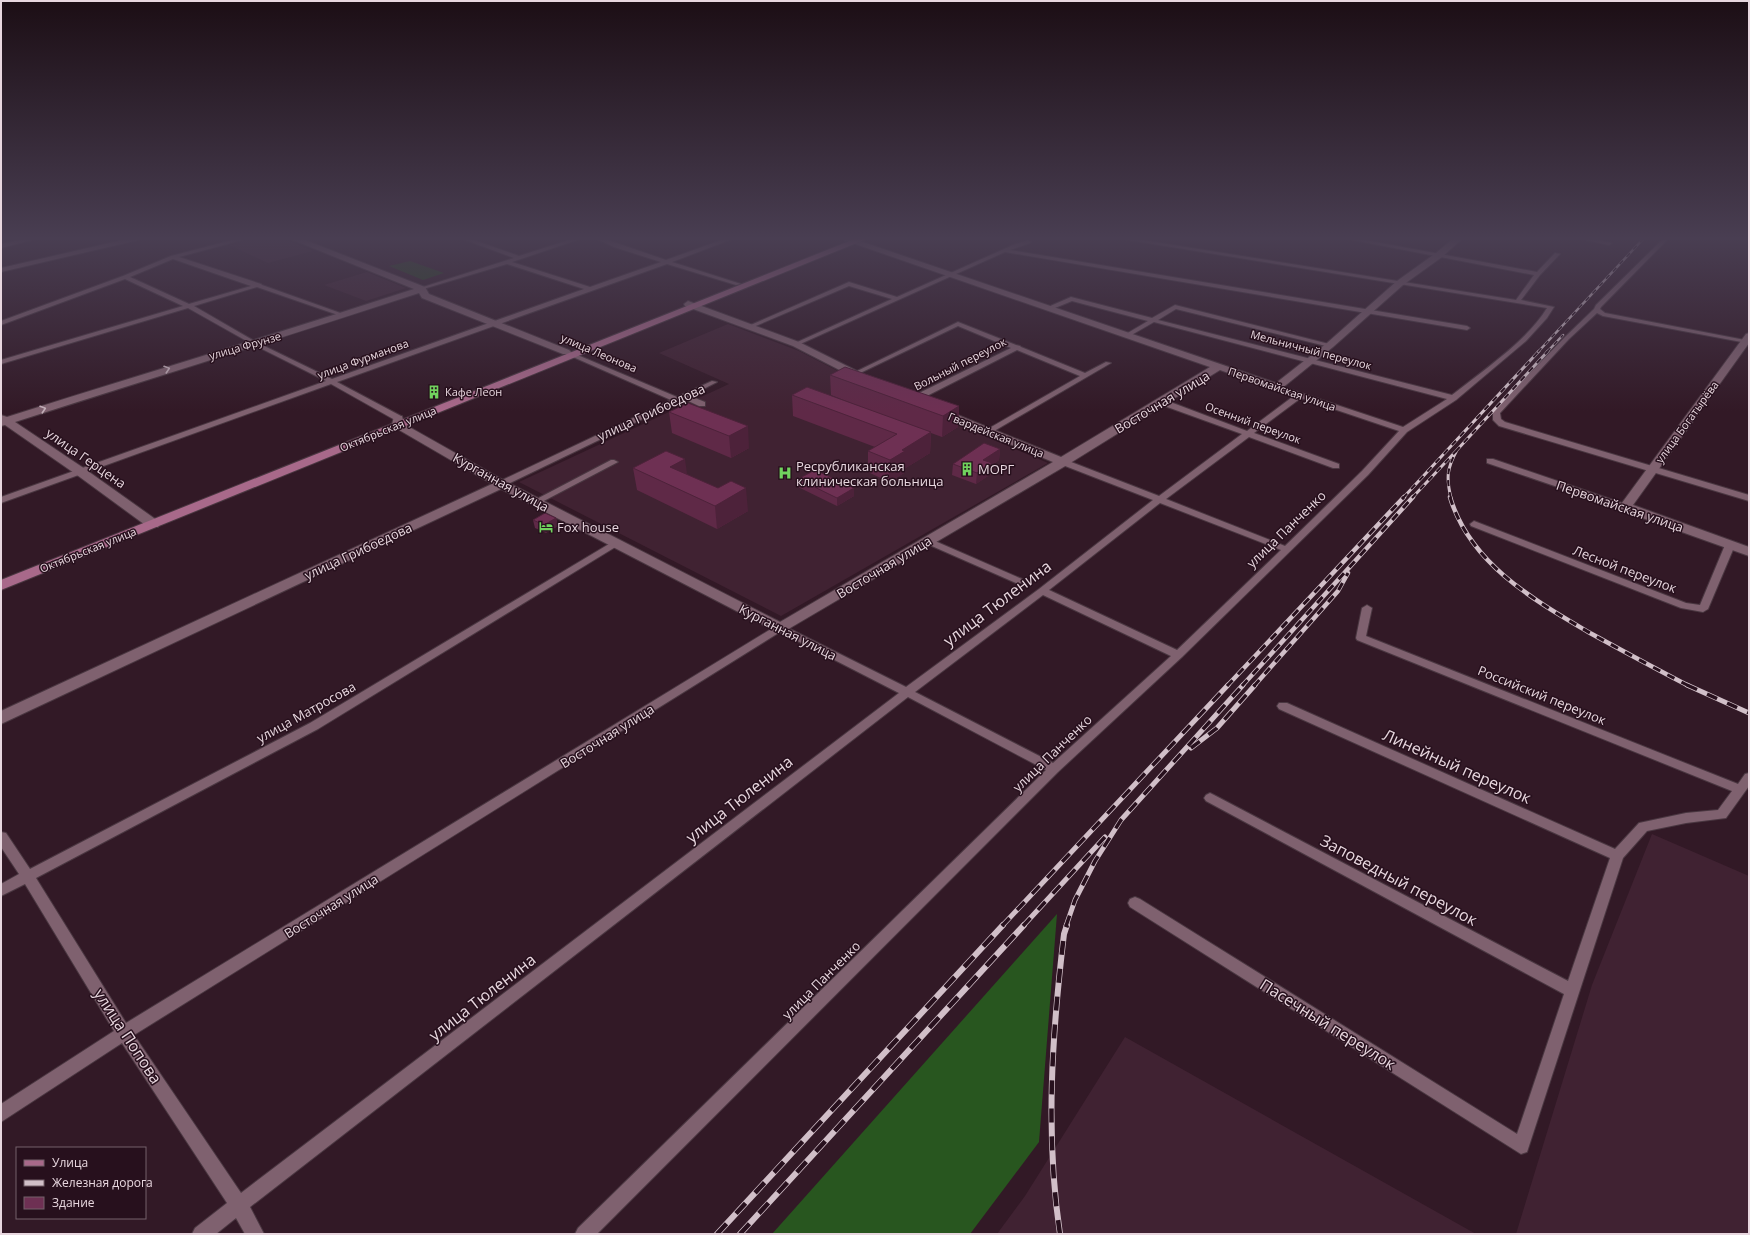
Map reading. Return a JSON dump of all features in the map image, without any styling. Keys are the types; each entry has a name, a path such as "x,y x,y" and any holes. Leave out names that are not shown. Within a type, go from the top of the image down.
{"main road":[{"name":"Октябрьская улица","path":"692,306 714,296"},
{"name":"Октябрьская улица","path":"1,576 149,521 717,296"},
{"name":"Октябрьская улица","path":"1,585 149,521"}],"street":[{"path":"1,323 75,296"},
{"name":"Курганная улица","path":"166,296 189,306 254,343 332,382 501,484 907,692 1054,770"},
{"path":"1,362 224,296"},
{"path":"289,296 343,315"},
{"name":"улица Фрунзе","path":"3,421 402,296"},
{"name":"улица Леонова","path":"425,296 680,397 702,404"},
{"name":"улица Фурманова","path":"1,500 570,296"},
{"path":"749,328 823,296"},
{"path":"888,296 899,299"},
{"path":"796,344 906,296"},
{"name":"Первомайская улица","path":"1013,296 1277,388 1404,430"},
{"path":"1275,296 1467,328"},
{"path":"1277,388 1330,345 1385,296"},
{"path":"1483,296 1518,301 1522,296"},
{"path":"1609,296 1598,306 1595,313 1567,338 1496,413 1497,420 1502,424 1749,498"},
{"name":"Мельничный переулок","path":"1050,308 1071,299 1453,398"},
{"name":"улица Панченко","path":"584,1234 1054,770 1178,655 1364,473 1404,430 1453,398 1524,340 1545,317 1551,307 1518,301"},
{"path":"692,306 796,344 872,383"},
{"path":"1128,335 1175,307 1330,345"},
{"path":"1595,313 1746,343"},
{"path":"854,374 969,318"},
{"name":"Вольный переулок","path":"958,324 1085,376"},
{"name":"улица Богатырёва","path":"1625,507 1746,343"},
{"name":"Вольный переулок","path":"909,399 1018,348"},
{"path":"989,432 1108,363"},
{"name":"Восточная улица","path":"1,1114 124,1033 780,628 1062,462 1218,367"},
{"name":"улица Грибоедова","path":"1,718 501,484 714,382"},
{"name":"улица Тюленина","path":"201,1234 907,692 1042,591 1159,500 1250,434 1300,395"},
{"name":"Гвардейская улица","path":"909,399 1062,462 1286,549"},
{"name":"Осенний переулок","path":"1162,402 1336,466"},
{"name":"улица Герцена","path":"3,421 81,472 149,521"},
{"name":"Первомайская улица","path":"1490,461 1625,507 1749,552"},
{"path":"535,502 614,462"},
{"name":"Лесной переулок","path":"1474,524 1684,606 1703,609 1730,545"},
{"path":"928,541 1019,581"},
{"name":"улица Матросова","path":"1,890 27,875 314,726 617,543"},
{"path":"1042,591 1178,655"},
{"name":"Российский переулок","path":"1367,608 1361,638 1741,790"},
{"name":"Линейный переулок","path":"1283,706 1617,856"},
{"path":"1572,991 1617,856 1643,827 1686,818 1722,815 1749,777"},
{"name":"Заповедный переулок","path":"1210,798 1572,991"},
{"name":"улица Попова","path":"1,837 27,875 124,1033 239,1205 255,1234"},
{"name":"Пасечный переулок","path":"1135,903 1521,1146 1572,991"}],"shaded area":[{"path":"352,296 383,296 366,301"},
{"name":"Ресрубликанская клиническая больница","path":"728,324 799,351 867,386 1048,463 781,616 519,482 729,384 659,353"},
{"path":"1652,834 1749,876 1749,1234 1516,1234 1592,985"},
{"path":"1125,1037 1476,1234 997,1234 1025,1196"}],"green space":[{"path":"1057,914 1039,1142 970,1234 772,1234"}],"building":[{"path":"845,367 959,406 943,416 830,375"},
{"path":"807,387 931,432 902,450 905,451 890,460 868,451 897,434 792,395"},
{"path":"688,403 748,426 729,436 669,412"},
{"path":"984,443 1000,449 983,460 992,463 977,473 953,464"},
{"path":"666,451 685,459 670,467 718,488 731,481 746,488 715,506 633,468"},
{"path":"815,470 854,488 837,498 798,479"},
{"path":"545,513 556,518 544,525 533,520"}],"railway":[{"path":"1538,352 1590,296"},
{"path":"1547,352 1563,335"},
{"path":"1403,498 1539,351"},
{"path":"1457,450 1548,351"},
{"path":"1412,498 1457,450"},
{"path":"1451,498 1448,485 1448,473 1451,462 1457,450"},
{"path":"1227,686 1404,497"},
{"path":"1242,686 1413,497"},
{"path":"1450,497 1459,521 1472,542 1488,561 1506,578 1547,607 1590,633 1688,685"},
{"path":"1254,686 1338,591 1348,573"},
{"path":"1002,926 1228,685"},
{"path":"1066,926 1075,900 1095,861 1121,820 1243,685"},
{"path":"1191,748 1217,728 1255,685"},
{"path":"1688,685 1749,713"},
{"path":"1023,926 1105,837"},
{"path":"717,1234 1003,925"},
{"path":"740,1234 1024,925"},
{"path":"1060,1234 1055,1196 1053,1159 1052,1084 1056,1009 1064,934 1067,925"}],"place":[{"name":"Кафе Леон","path":"434,392"},
{"name":"МОРГ","path":"967,469"},
{"name":"Ресрубликанская клиническая больница","path":"785,473"},
{"name":"Fox house","path":"546,527"}]}
